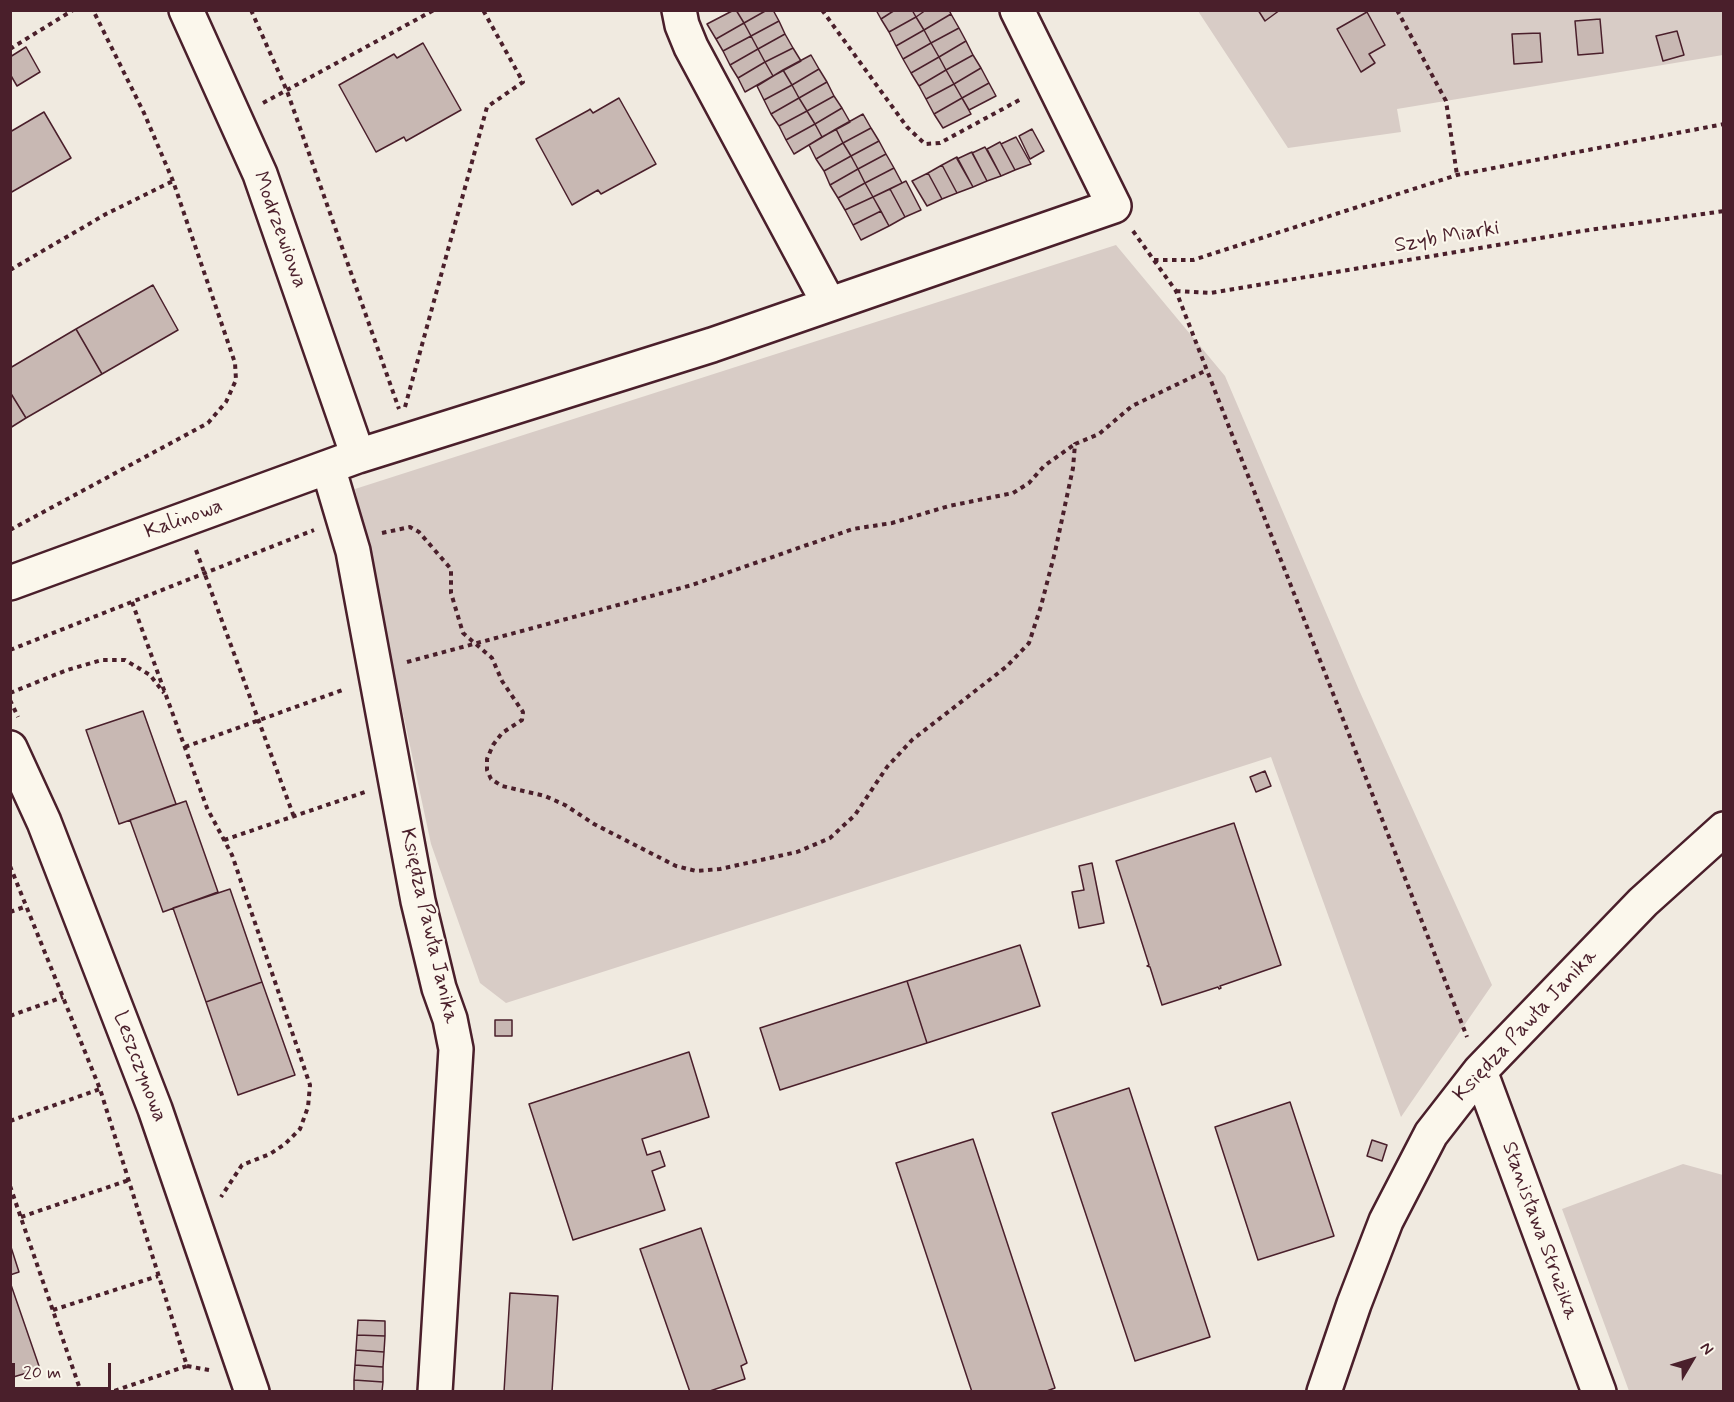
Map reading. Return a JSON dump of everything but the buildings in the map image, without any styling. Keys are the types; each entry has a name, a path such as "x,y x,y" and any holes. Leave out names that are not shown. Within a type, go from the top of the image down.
{"street":[{"name":"Modrzewiowa","path":"186,10 260,174 358,456"},
{"path":"679,10 691,47 829,304"},
{"path":"1017,10 1114,206"},
{"name":"Kalinowa","path":"10,583 358,456 712,345 1114,206"},
{"name":"Księdza Pawła Janika","path":"328,467 346,530 418,901 456,1049 435,1392"},
{"name":"Leszczynowa","path":"10,748 44,822 155,1108 252,1392"},
{"name":"Księdza Pawła Janika","path":"1324,1392 1386,1221 1431,1134 1480,1071 1643,902 1724,829"},
{"name":"Stanisława Struzika","path":"1480,1071 1599,1392"}],"path":[{"path":"10,49 73,10"},
{"path":"10,530 208,423 226,402 236,380 235,363 173,181 144,113 93,10"},
{"path":"251,10 287,91 402,417 487,107 523,82 483,10"},
{"path":"234,117 287,91 434,10"},
{"path":"822,10 907,127 925,144 940,143 1053,82"},
{"path":"1397,10 1446,101 1457,175"},
{"path":"1154,260 1193,260 1457,175 1724,124"},
{"path":"10,270 106,214 173,181"},
{"path":"1114,206 1176,291 1480,1071"},
{"name":"Szyb Miarki","path":"1176,291 1210,293 1582,231 1724,211"},
{"path":"398,664 692,585 853,529 892,523 949,506 1013,493 1029,483 1044,466 1075,444 1099,434 1132,406 1207,370"},
{"path":"10,650 204,573 346,530 410,527 419,532 451,569 451,593 463,633 492,658 502,681 523,712 522,720 502,733 493,745 487,759 487,770 491,779 502,786 545,796 565,805 594,824 676,866 696,871 720,869 797,852 830,838 855,814 887,767 912,740 1006,667 1029,643 1055,552 1073,468 1075,444"},
{"path":"185,520 294,817"},
{"path":"132,602 207,808 232,855 310,1085 308,1107 300,1129 285,1144 270,1154 242,1165 220,1198"},
{"path":"10,693 67,670 102,660 125,660 150,675 167,696"},
{"path":"185,747 352,686"},
{"path":"224,840 396,781"},
{"path":"10,866 100,1089 186,1366 111,1392"},
{"path":"10,912 27,906"},
{"path":"10,1017 63,997"},
{"path":"10,1121 100,1089"},
{"path":"21,1217 129,1180"},
{"path":"10,1186 81,1392"},
{"path":"52,1310 158,1276"}],"shaded area":[{"path":"1198,11 1723,11 1723,55 1397,109 1401,132 1288,148"},
{"path":"1116,245 1225,376 1359,690 1492,985 1401,1117 1271,757 506,1003 480,983 431,844 355,489"},
{"path":"1683,1164 1723,1175 1723,1391 1629,1391 1562,1209"}]}
